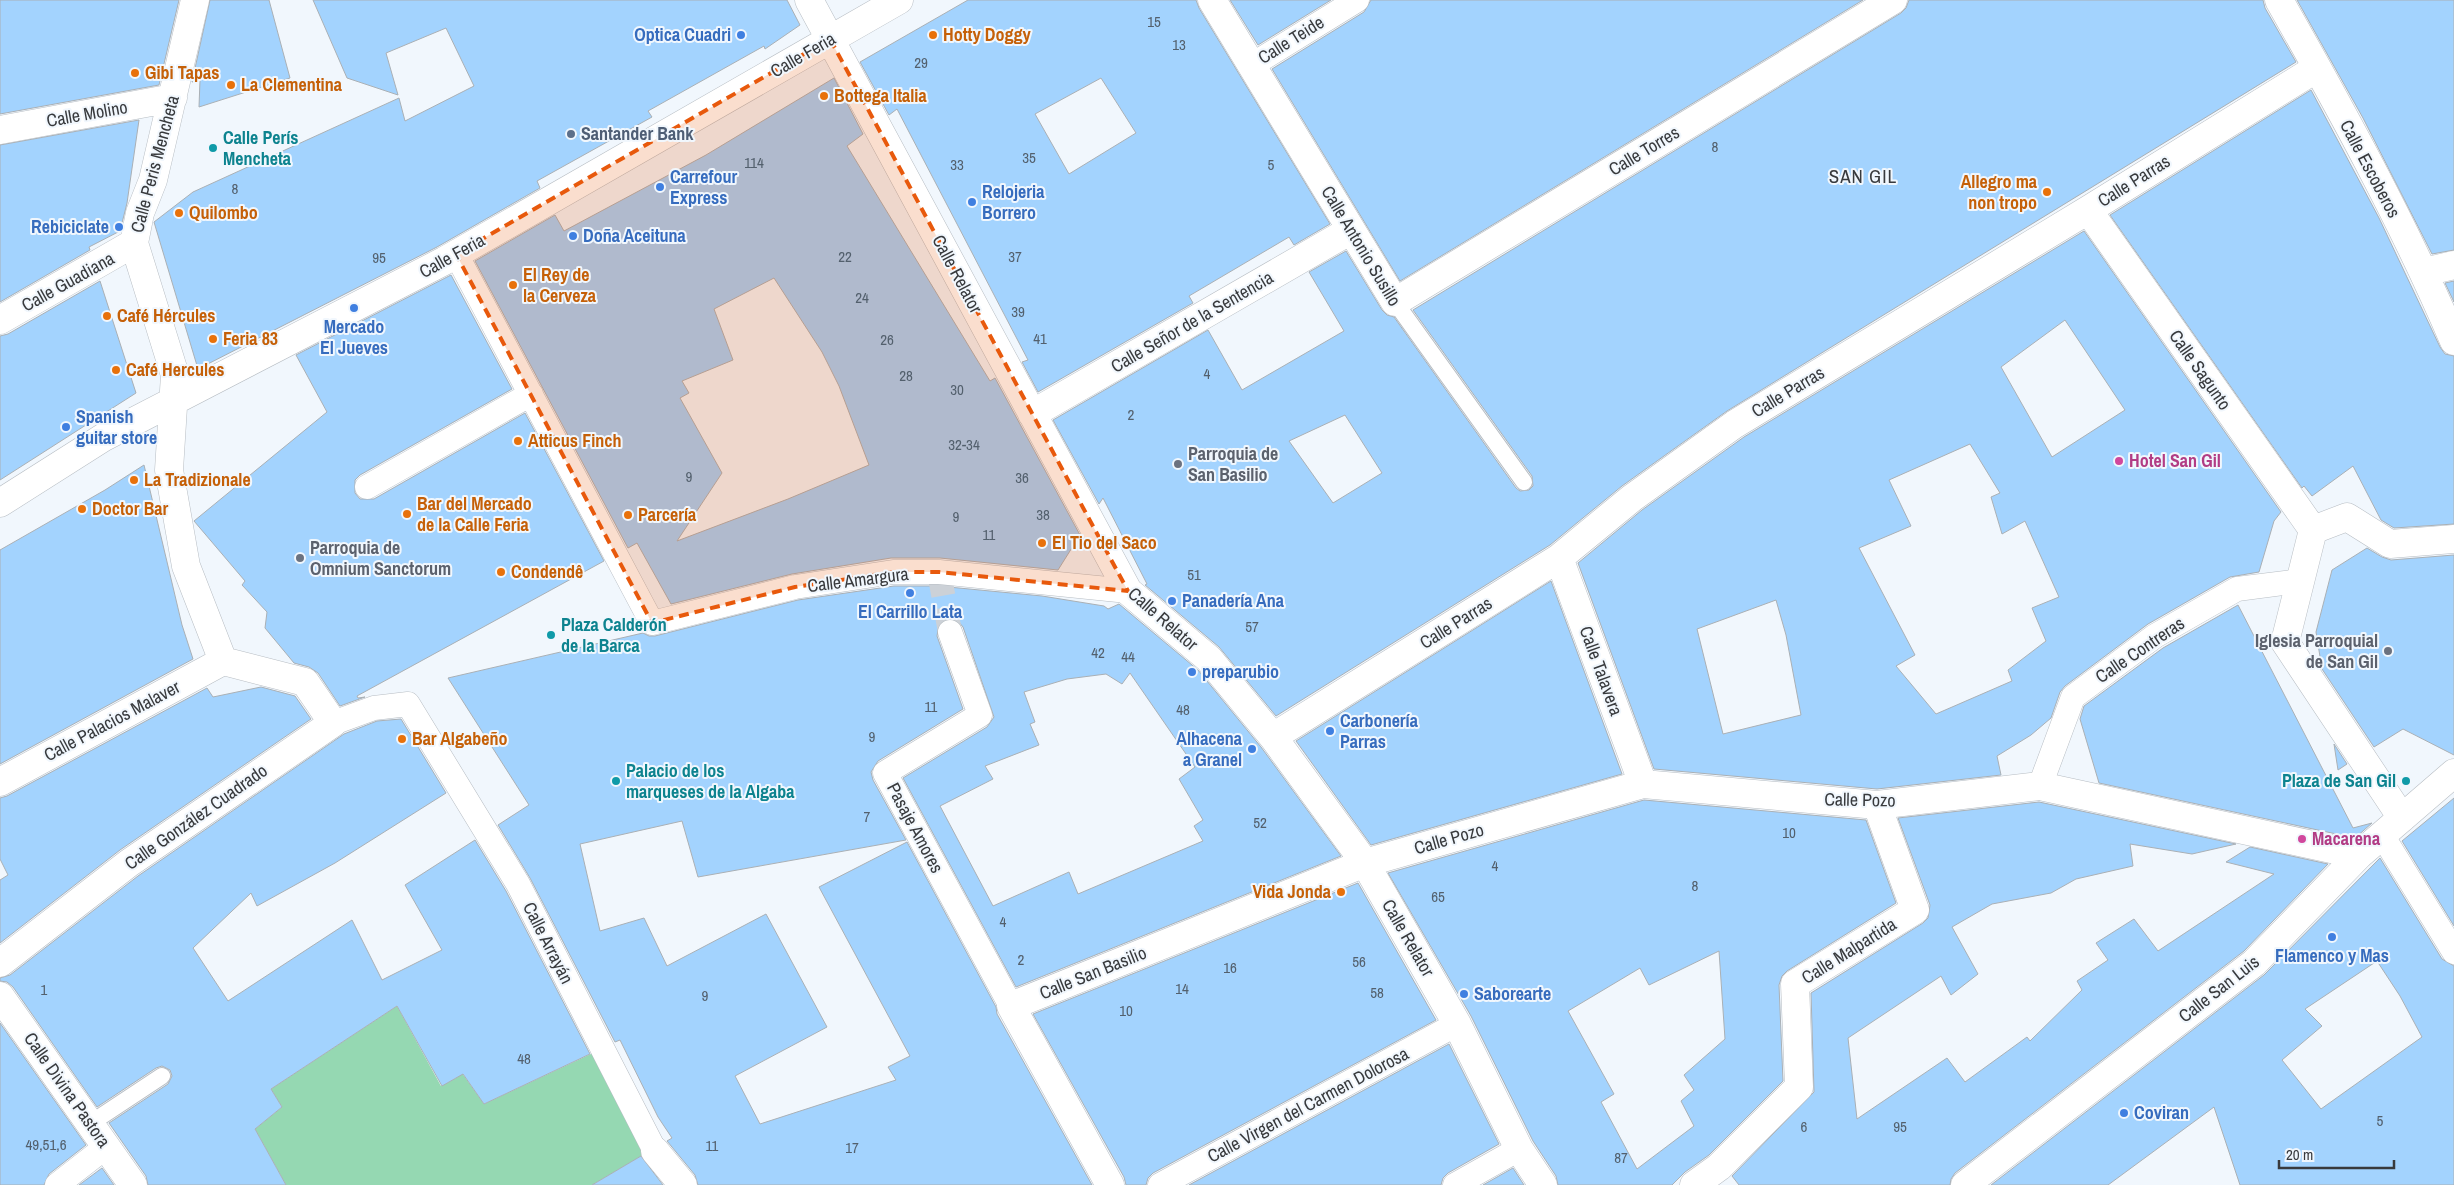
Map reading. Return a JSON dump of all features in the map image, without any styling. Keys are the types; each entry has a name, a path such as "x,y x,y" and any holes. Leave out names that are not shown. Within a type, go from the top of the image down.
{"street":[{"name":"Calle Peris Mencheta","path":"195,0 174,98 153,180 140,213 134,243 175,375 169,470 186,566 223,661"},
{"name":"Calle Relator","path":"809,0 1128,591 1209,659 1273,737 1365,863 1457,1024 1519,1149 1543,1185"},
{"name":"Calle Feria","path":"0,503 104,438 456,254 899,0"},
{"name":"Calle Antonio Susillo","path":"1212,0 1395,302"},
{"name":"Calle Teide","path":"1252,65 1357,0"},
{"name":"Calle Torres","path":"1395,302 1893,0"},
{"name":"Calle Escoberos","path":"2279,0 2318,68 2424,272 2454,341"},
{"name":"Calle Parras","path":"1273,737 1559,558 1632,498 1735,424 2318,68"},
{"name":"Calle Molino","path":"0,130 174,98"},
{"name":"Calle Sagunto","path":"2088,210 2313,530"},
{"name":"Calle Señor de la Sentencia","path":"1032,414 1351,230"},
{"name":"Calle Guadiana","path":"0,320 134,243"},
{"path":"368,487 531,394 456,254"},
{"path":"2424,272 2454,265"},
{"name":"Calle Amargura","path":"531,394 652,622 795,587 893,572 940,572 1128,591"},
{"path":"2402,818 2284,642 2313,530 2347,517 2390,544 2454,539"},
{"name":"Calle Talavera","path":"1559,558 1643,784"},
{"name":"Calle Contreras","path":"2040,786 2072,697 2155,636 2237,589 2300,581"},
{"name":"Pasaje Amores","path":"950,632 980,715 885,773 1011,1006"},
{"path":"223,661 305,682 334,723"},
{"name":"Calle Palacios Malaver","path":"0,782 223,661"},
{"name":"Calle González Cuadrado","path":"0,963 129,863 334,723 374,708 408,704"},
{"name":"Calle Arrayán","path":"408,704 518,884 655,1151 683,1185"},
{"name":"Calle San Luis","path":"1965,1185 2254,963 2359,855 2454,773"},
{"name":"Calle Pozo","path":"1365,863 1643,784 1877,805 2040,786 2359,855"},
{"name":"Calle Malpartida","path":"1694,1185 1719,1167 1799,1087 1795,984 1915,910 1877,805"},
{"path":"2382,835 2454,952"},
{"name":"Calle San Basilio","path":"1011,1006 1365,863"},
{"name":"Calle Divina Pastora","path":"0,996 133,1185"},
{"path":"1011,1006 1110,1185"},
{"name":"Calle Virgen del Carmen Dolorosa","path":"1160,1185 1457,1024"},
{"path":"56,1185 107,1146"},
{"path":"1454,1185 1519,1149"}],"lane":[{"name":"Calle Antonio Susillo","path":"1395,302 1524,482"},
{"path":"91,1123 162,1076"}],"highlighted area":[{"path":"830,39 1128,591 939,572 893,572 795,587 652,623 456,254"}],"green space":[{"path":"397,1006 441,1086 456,1078 457,1066 484,1104 593,1053 645,1154 592,1185 286,1185 255,1129 282,1107 271,1089"}],"building":[{"path":"0,0 179,0 159,85 0,114"},
{"path":"210,0 269,0 290,78 199,107 200,80 192,82"},
{"path":"313,0 787,0 800,25 765,49 764,46 648,111 652,117 537,181 540,188 437,247 198,369 154,222 193,192 399,98 405,121 474,86 446,28 386,53 398,95 347,78"},
{"path":"968,0 1196,0 1199,8 1330,224 1294,245 1289,237 1189,296 1193,303 1038,392 1022,362 1028,360 897,109 889,115 860,62","holes":["1101,78 1136,133 1069,174 1035,114"]},
{"path":"1230,0 1331,0 1258,45"},
{"path":"1371,0 1863,0 1400,281 1272,69 1364,12"},
{"path":"1909,0 2263,0 2265,8 2296,62 1727,411 1622,486 1550,545 1276,716 1219,647 1145,585 1147,584 1103,498 1099,504 1053,420 1208,330 1242,390 1344,331 1309,272 1346,251 1382,310 1387,315 1394,317 1516,488 1520,491 1529,490 1533,486 1532,476 1413,310 1901,13 1906,8","holes":["1345,415 1382,473 1333,503 1289,441"]},
{"path":"2297,0 2454,0 2454,250 2432,254 2363,118"},
{"path":"834,78 863,134 847,146 990,381 995,378 1080,535 1058,570 940,558 891,558 792,574 671,604 637,543 628,548 475,261 555,215 564,231 706,155","holes":["774,278 822,352 839,386 869,465 788,499 677,541 722,473 680,398 689,393 682,381 733,360 714,309"]},
{"path":"2311,90 2379,218 2440,347 2445,354 2454,356 2454,524 2394,528 2381,520 2353,466 2312,496 2304,486 2302,488 2110,215"},
{"path":"139,120 127,203 120,231 89,247 90,250 0,302 0,145"},
{"path":"2084,231 2281,512 2274,521 2259,572 2230,577 2148,624 2065,686 2060,692 2051,718 2031,735 1997,756 2001,775 1877,789 1654,769 1578,563 1642,510 1744,437","holes":["2065,320 2125,410 2052,457 2001,367","1970,444 2000,493 1991,497 2002,534 2025,521 2059,597 2032,608 2046,641 2008,670 2012,681 1936,714 1896,666 1915,655 1859,548 1911,526 1889,480","1776,600 1786,635 1801,715 1723,734 1697,629"]},
{"path":"451,275 512,389 360,475 355,480 355,493 360,499 374,499 525,413 604,561 357,696 358,698 365,697 340,706 318,673 309,667 294,663 265,628 267,612 242,585 245,581 194,521 327,412 296,355"},
{"path":"100,281 136,393 0,480 0,336 8,334"},
{"path":"2454,281 2454,302 2445,283"},
{"path":"144,465 182,625 193,659 0,764 0,550 105,490"},
{"name":"Iglesia Parroquial de San Gil","path":"2367,548 2391,560 2454,555 2454,755 2403,729 2374,747 2322,669 2316,632 2332,570"},
{"path":"1551,581 1622,774 1371,845 1296,741"},
{"path":"894,586 938,586 1042,596 1104,606 1108,609 1119,604 1198,670 1261,747 1341,856 1016,987 903,778 987,727 994,717 963,627 958,621 946,619 939,624 937,636 963,709 878,761 871,772 873,780 906,840 698,877 682,821 580,844 600,931 644,918 667,966 766,914 827,1027 735,1076 760,1124 896,1080 888,1067 910,1056 819,887 907,842 996,1007 997,1014 1092,1185 698,1185 695,1175 667,1141 672,1138 658,1117 620,1040 615,1042 530,878 498,825 529,805 448,678 643,633 655,636 798,600","holes":["1130,673 1195,767 1179,779 1203,820 1194,826 1203,841 1078,894 1069,872 993,906 940,806 993,779 985,766 1039,745 1030,724 1035,722 1024,692 1067,679 1106,674 1122,684"]},
{"path":"2238,605 2353,828 2372,823 2355,838 2099,783 2080,719 2084,706 2163,648"},
{"path":"261,687 295,696 311,719 120,850 0,943 0,880 8,875 0,859 0,798 7,796 207,688 213,697"},
{"path":"401,719 446,793 335,863 257,906 251,893 193,948 228,1001 352,920 382,980 442,950 405,885 475,840 506,891 590,1054 484,1104 463,1074 442,1086 397,1006 271,1089 282,1107 255,1129 286,1185 148,1185 146,1176 109,1123 168,1084 172,1076 170,1070 162,1066 156,1068 97,1107 13,987 7,982 0,981 0,978 10,975 138,876 344,734 377,721"},
{"path":"2334,744 2347,764 2338,770"},
{"path":"2454,798 2454,926 2402,841"},
{"path":"1644,800 1866,820 1896,903 1787,971 1782,976 1779,985 1783,1081 1709,1155 1685,1172 1672,1185 1558,1185 1556,1176 1533,1141 1471,1016 1388,873","holes":["1719,951 1725,1039 1684,1075 1694,1090 1681,1101 1694,1126 1637,1169 1601,1102 1614,1094 1568,1011 1640,968 1649,985"]},
{"path":"2039,802 2236,844 2192,854 2130,844 2133,866 2076,879 2051,893 1992,904 1952,927 1978,974 1951,995 1941,976 1848,1038 1857,1119 1947,1058 1965,1082 2027,1037 2030,1041 2082,990 2077,981 2108,960 2096,943 2134,919 2158,951 2274,874 2226,862 2250,847 2328,864 2244,951 1955,1173 1950,1185 1739,1185 1732,1176 1814,1092 1811,993 1923,923 1928,918 1930,905 1898,818"},
{"path":"2380,858 2442,959 2454,966 2454,1185 2240,1185 2214,1107 2108,1185 1991,1185 2264,975","holes":["2377,961 2400,996 2422,1037 2321,1109 2282,1060 2322,1026 2305,1009"]},
{"path":"1358,883 1436,1020 1153,1173 1148,1178 1146,1185 1126,1185 1124,1177 1033,1014"},
{"path":"0,1023 86,1145 49,1174 44,1185 0,1185"},
{"path":"1449,1044 1499,1144 1448,1173 1443,1178 1441,1185 1189,1185"},
{"path":"641,1156 663,1185 592,1185"},
{"path":"102,1168 114,1185 79,1185"},
{"path":"1513,1168 1524,1185 1483,1185"}],"tunnel":[{"path":"939,572 950,632"}],"place":[{"name":"Optica Cuadri","path":"741,35"},
{"name":"Hotty Doggy","path":"933,35"},
{"name":"Gibi Tapas","path":"135,73"},
{"name":"La Clementina","path":"231,85"},
{"name":"Bottega Italia","path":"824,96"},
{"name":"Santander Bank","path":"571,134"},
{"name":"Calle Perís Mencheta","path":"213,148"},
{"name":"Carrefour Express","path":"660,187"},
{"name":"Allegro ma non tropo","path":"2047,192"},
{"name":"Relojeria Borrero","path":"972,202"},
{"name":"Quilombo","path":"179,213"},
{"name":"Rebiciclate","path":"119,227"},
{"name":"Doña Aceituna","path":"573,236"},
{"name":"El Rey de la Cerveza","path":"513,285"},
{"name":"Mercado El Jueves","path":"354,308"},
{"name":"Café Hércules","path":"107,316"},
{"name":"Feria 83","path":"213,339"},
{"name":"Café Hercules","path":"116,370"},
{"name":"Spanish guitar store","path":"66,427"},
{"name":"Atticus Finch","path":"518,441"},
{"name":"Hotel San Gil","path":"2119,461"},
{"name":"Parroquia de San Basilio","path":"1178,464"},
{"name":"La Tradizionale","path":"134,480"},
{"name":"Doctor Bar","path":"82,509"},
{"name":"Bar del Mercado de la Calle Feria","path":"407,514"},
{"name":"Parcería","path":"628,515"},
{"name":"El Tio del Saco","path":"1042,543"},
{"name":"Parroquia de Omnium Sanctorum","path":"300,558"},
{"name":"Condendê","path":"501,572"},
{"name":"El Carrillo Lata","path":"910,593"},
{"name":"Panadería Ana","path":"1172,601"},
{"name":"Plaza Calderón de la Barca","path":"551,635"},
{"name":"Iglesia Parroquial de San Gil","path":"2388,651"},
{"name":"preparubio","path":"1192,672"},
{"name":"Carbonería Parras","path":"1330,731"},
{"name":"Bar Algabeño","path":"402,739"},
{"name":"Alhacena a Granel","path":"1252,749"},
{"name":"Palacio de los marqueses de la Algaba","path":"616,781"},
{"name":"Plaza de San Gil","path":"2406,781"},
{"name":"Macarena","path":"2302,839"},
{"name":"Vida Jonda","path":"1341,892"},
{"name":"Flamenco y Mas","path":"2332,937"},
{"name":"Saborearte","path":"1464,994"},
{"name":"Coviran","path":"2124,1113"}],"district":[{"name":"SAN GIL","path":"1863,176"}]}
